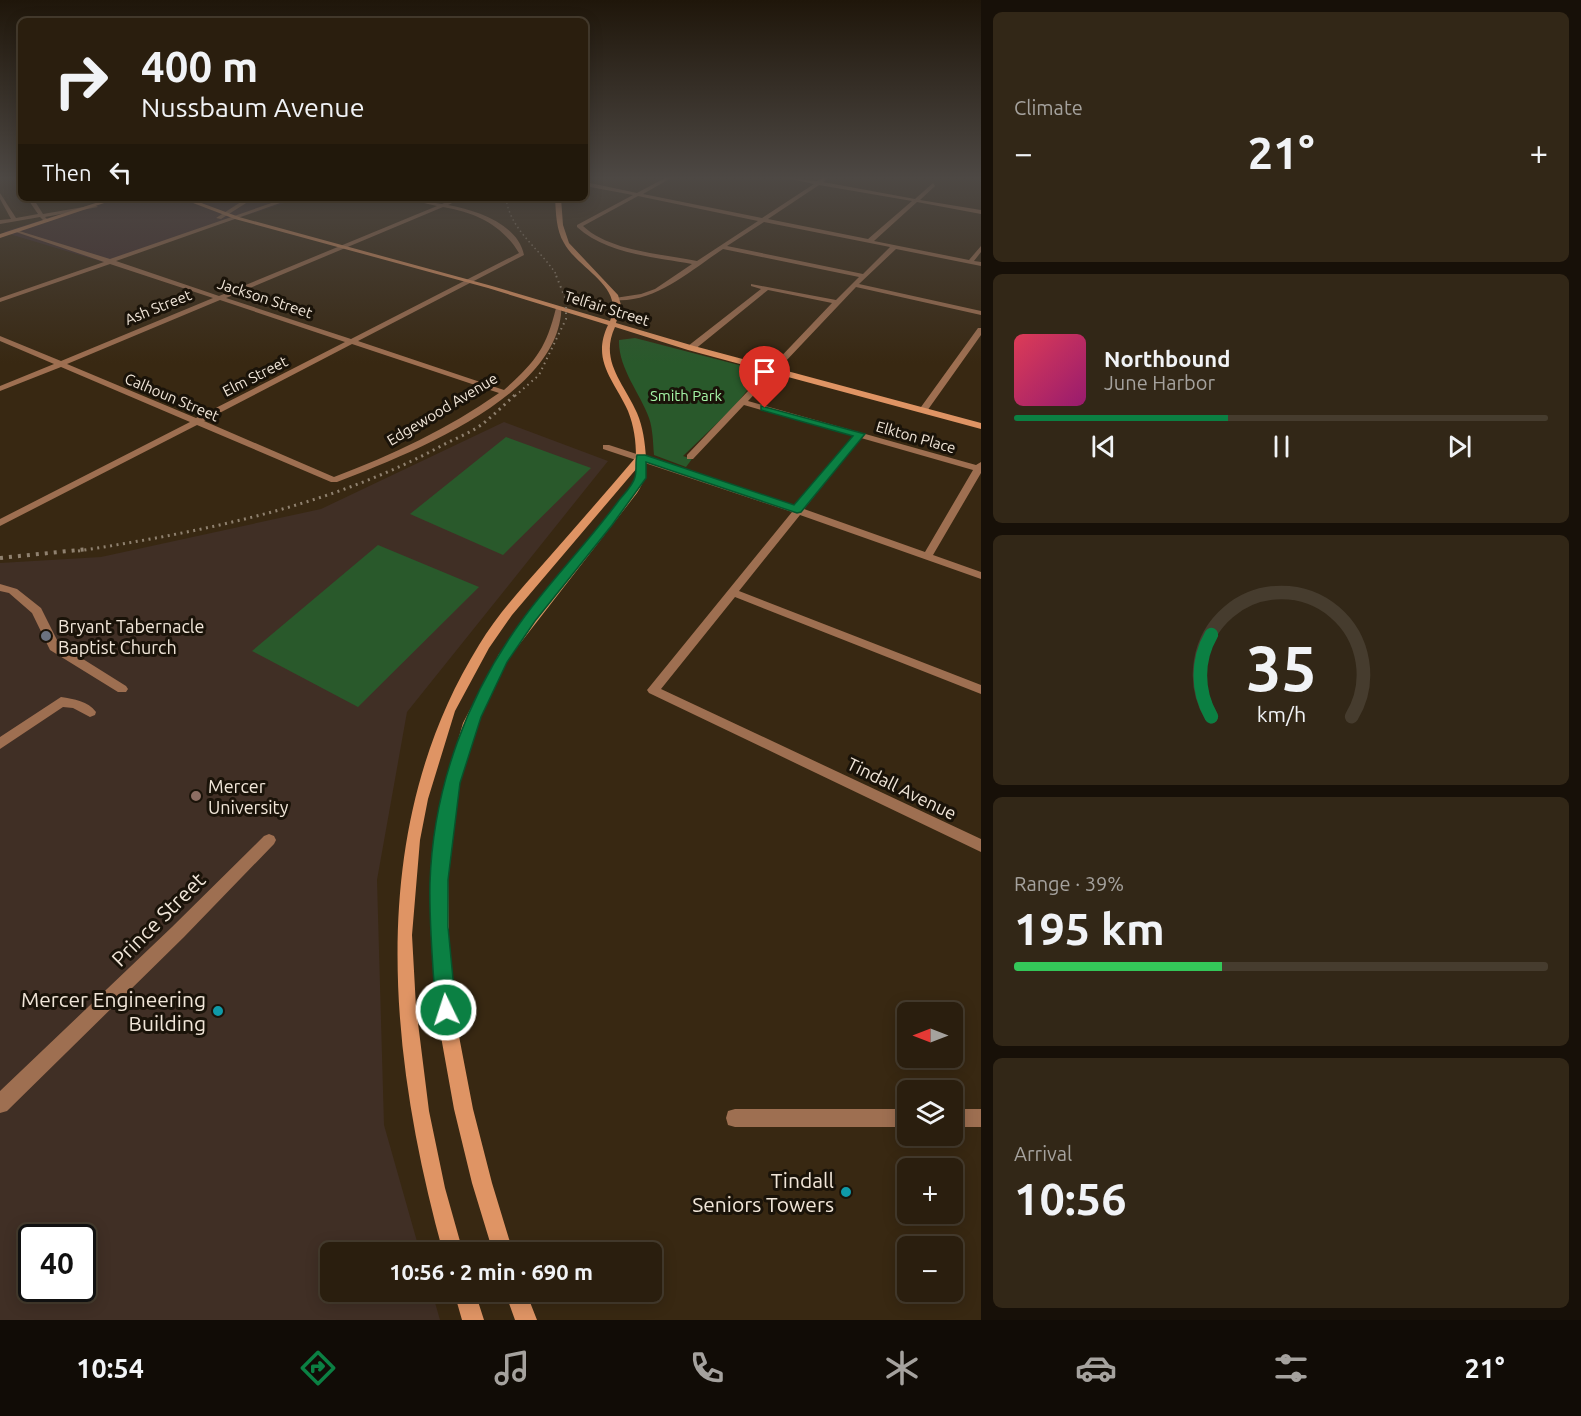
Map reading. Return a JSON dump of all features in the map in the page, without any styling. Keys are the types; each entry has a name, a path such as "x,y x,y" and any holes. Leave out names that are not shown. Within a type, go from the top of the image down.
{"street":[{"name":"Jackson Street","path":"44,240 503,392"},
{"path":"0,300 173,240"},
{"name":"Telfair Street","path":"316,240 468,281 691,348 981,426"},
{"name":"Ash Street","path":"0,388 360,240"},
{"name":"Elm Street","path":"0,523 522,254 511,240"},
{"path":"500,1242 466,1127 446,1010 439,927 439,880 451,789 473,717 502,660 531,618 640,478 638,422 608,362 604,348 605,336 617,310 617,299 564,240"},
{"path":"600,240 698,263"},
{"path":"617,299 651,294 734,240"},
{"path":"857,240 981,264"},
{"path":"723,247 864,276"},
{"path":"690,457 837,302 894,247"},
{"path":"970,262 981,248"},
{"path":"753,285 837,302"},
{"path":"855,285 981,313"},
{"path":"691,348 766,288"},
{"name":"Edgewood Avenue","path":"334,480 417,446 503,392 544,352 559,308"},
{"path":"924,409 981,330"},
{"name":"Calhoun Street","path":"0,338 334,480"},
{"name":"Elkton Place","path":"742,402 980,467"},
{"path":"860,434 733,592 981,690"},
{"path":"606,447 797,510 981,576"},
{"path":"450,1242 435,1188 420,1110 407,1007 404,935 413,840 421,799 449,711 484,646 508,612 641,457"},
{"path":"927,557 980,467"},
{"path":"0,587 13,591 37,611 54,647 122,689"},
{"name":"Tindall Avenue","path":"733,592 653,690 981,846"},
{"path":"0,744 61,702 76,704 90,712"},
{"name":"Prince Street","path":"0,1104 270,840"},
{"path":"735,1118 897,1118"},
{"path":"963,1118 981,1118"},
{"path":"468,1302 473,1320"},
{"path":"520,1302 526,1320"}],"shaded area":[{"path":"28,240 172,240 103,262"},
{"name":"Mercer University","path":"504,422 608,461 407,712 377,880 384,1125 417,1242 320,1242 320,1302 435,1302 440,1320 0,1320 0,563 101,557 321,509"}],"green space":[{"name":"Smith Park","path":"635,338 762,371 735,406 683,456 692,459 686,467 654,455 649,418 626,370 620,350 619,340"},
{"path":"506,437 591,468 503,555 410,514"},
{"path":"378,545 479,587 358,707 252,651"}],"railway":[{"path":"527,240 556,274"},
{"path":"515,396 539,375 566,319 566,300 555,273"},
{"path":"78,551 172,535 265,514 355,485 399,467 475,429 516,394"},
{"path":"0,558 88,549"}],"place":[{"name":"Bryant Tabernacle Baptist Church","path":"46,636"},
{"name":"Mercer University","path":"196,796"},
{"name":"Mercer Engineering Building","path":"218,1011"},
{"name":"Tindall Seniors Towers","path":"846,1192"}],"route":[{"path":"446,1010 439,927 439,880 446,818 452,783 473,717 486,689 502,660 531,618 640,478 641,457 797,510 860,434 765,408"}]}
